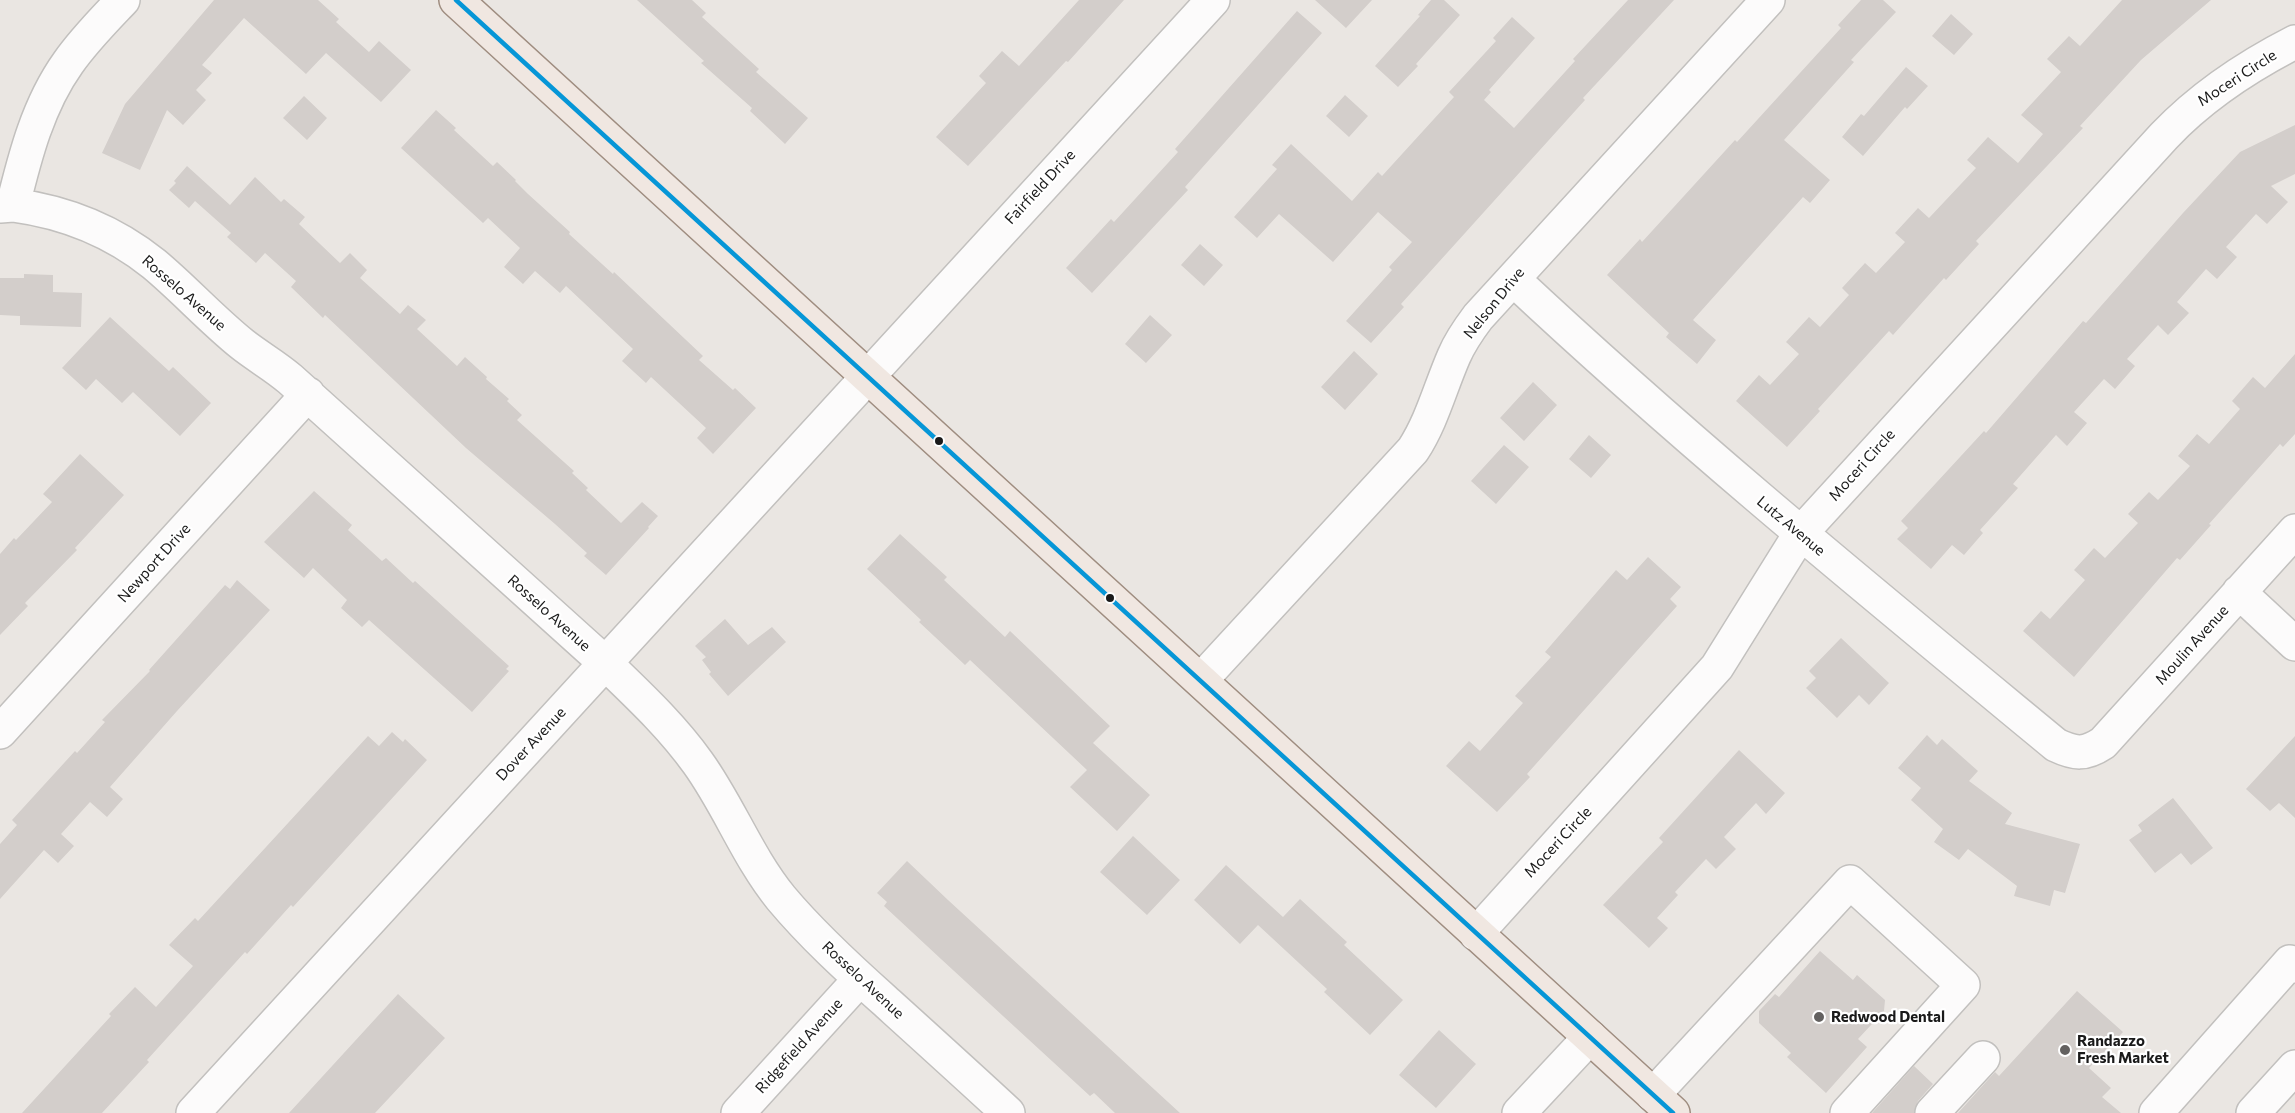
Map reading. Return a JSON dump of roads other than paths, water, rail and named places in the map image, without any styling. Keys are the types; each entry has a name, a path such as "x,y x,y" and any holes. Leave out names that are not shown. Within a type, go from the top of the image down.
{"main road":[{"path":"456,0 1663,1104"}],"street":[{"path":"6,205 30,140 56,83 68,63 123,0"},
{"name":"Fairfield Drive","path":"868,375 1213,0"},
{"name":"Nelson Drive","path":"1201,680 1413,450 1436,407 1454,356 1467,333 1513,279 1768,0"},
{"name":"Moceri Circle","path":"1476,934 1717,667 1800,534 2182,116 2221,85 2262,59 2295,42"},
{"name":"Rosselo Avenue","path":"6,205 36,208 78,220 124,243 154,264 243,345 274,366 308,394 605,663 658,714 679,738 715,788 743,841 780,896 806,926 1008,1113"},
{"name":"Lutz Avenue","path":"1513,279 1662,416 1800,534 2056,745 2071,752 2084,752"},
{"name":"Dover Avenue","path":"193,1113 868,375"},
{"name":"Newport Drive","path":"0,732 308,394"},
{"name":"Moulin Avenue","path":"2084,752 2094,749 2103,742 2295,531"},
{"path":"2239,592 2295,644"},
{"path":"1663,1104 1851,882 1964,985 1847,1113"},
{"path":"2156,1113 2290,962 2295,966"},
{"name":"Ridgefield Avenue","path":"738,1113 861,978"},
{"path":"1519,1113 1590,1037"},
{"path":"1932,1113 1983,1058"},
{"path":"2253,1113 2295,1067"}],"place":[{"name":"Redwood Dental","path":"1819,1017"},
{"name":"Randazzo Fresh Market","path":"2065,1050"}]}
